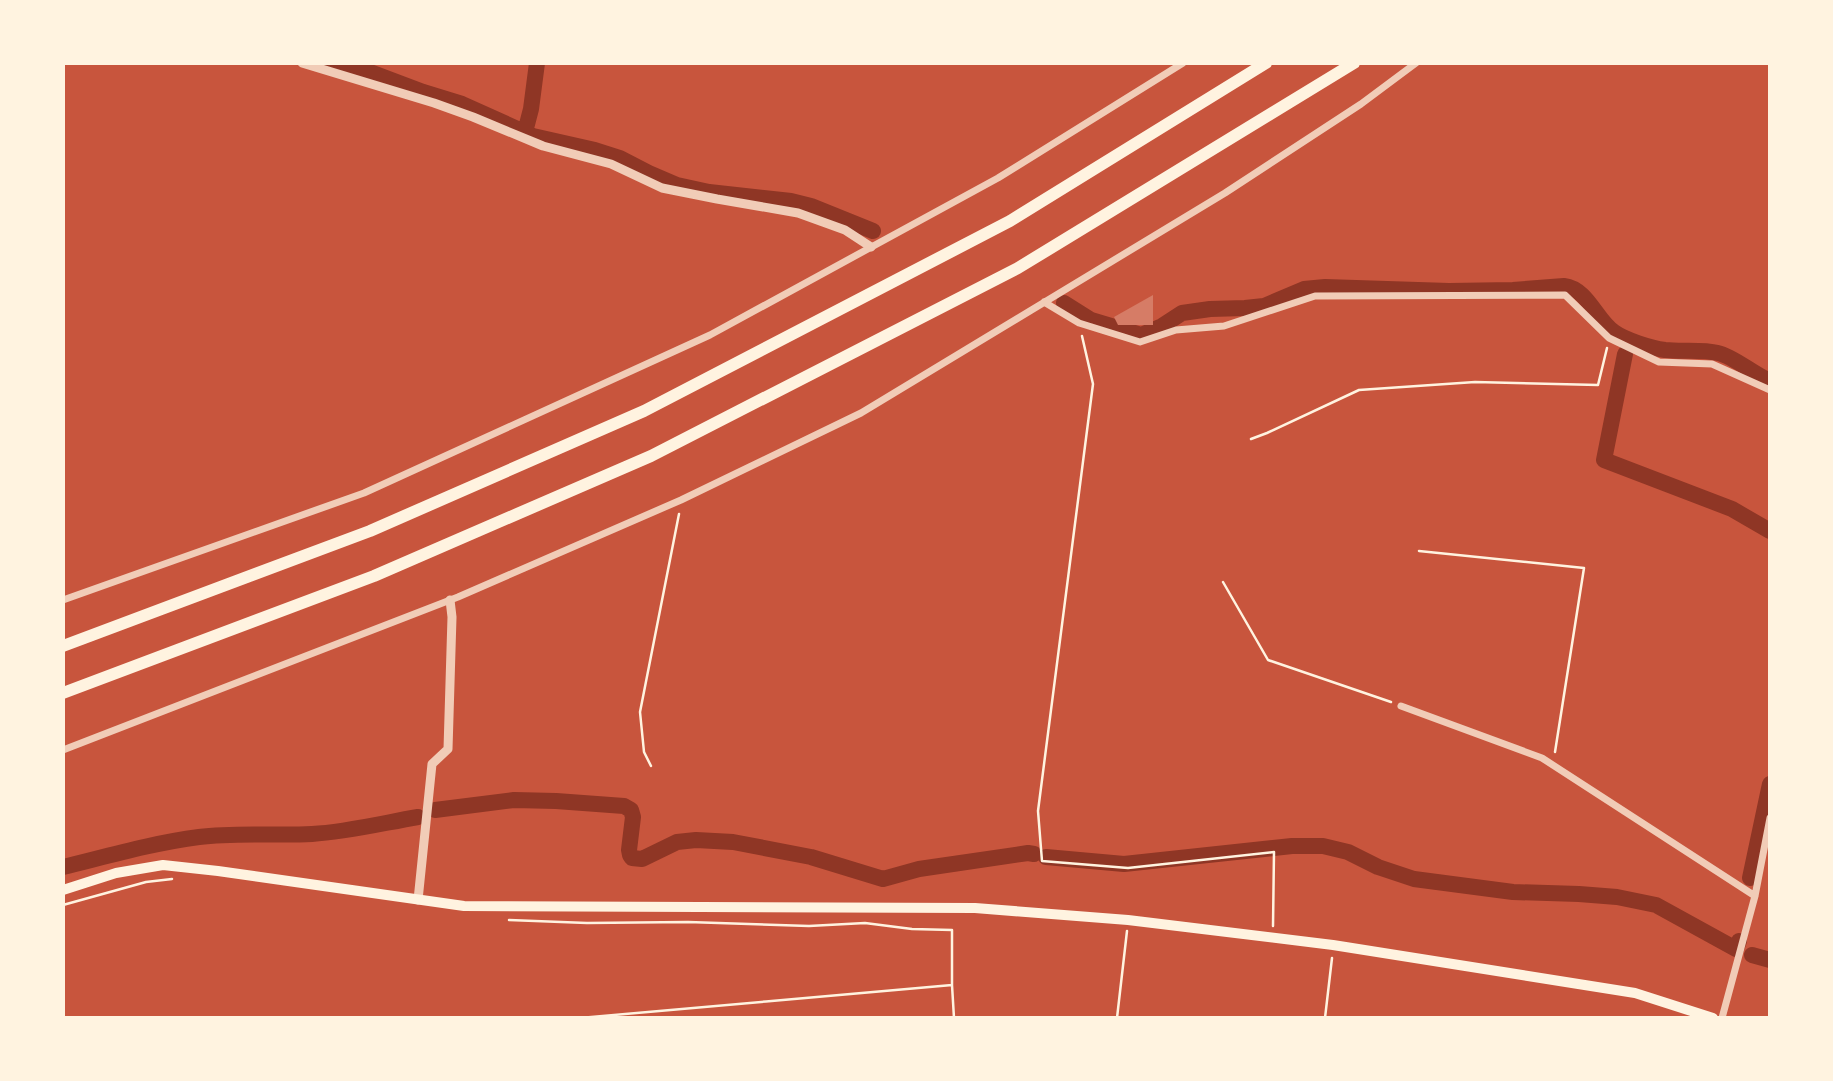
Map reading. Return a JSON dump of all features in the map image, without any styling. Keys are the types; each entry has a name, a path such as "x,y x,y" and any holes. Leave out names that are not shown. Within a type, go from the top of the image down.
{"highway":[{"path":"63,646 370,531 644,411 1010,221 1266,63"},
{"path":"63,693 374,576 651,456 1018,268 1354,63"}],"main road":[{"path":"63,890 116,873 163,865 464,906 975,908 1128,920 1333,945 1635,993 1713,1018"}],"street":[{"path":"302,63 434,103 543,146 611,164 662,188 798,213 845,230 872,247"},
{"path":"63,600 364,493 710,335 998,178 1182,63"},
{"path":"63,750 450,600 681,500 861,413 1225,193 1361,104 1416,63"},
{"path":"1044,302 1079,323 1140,342 1176,330 1224,326 1315,296 1565,295 1609,338 1659,362 1712,364 1770,390"},
{"path":"418,900 432,764 448,748 452,617 450,600"},
{"path":"1401,706 1542,758 1755,896"},
{"path":"1722,1018 1755,896 1770,818"}],"path":[{"path":"1079,323 1093,384 1038,811 1042,861 1128,868 1275,852 1273,938"},
{"path":"1251,439 1359,390 1475,383 1598,385 1609,338"},
{"path":"651,766 644,752 640,712 681,500"},
{"path":"1419,551 1584,568 1553,766"},
{"path":"1223,582 1268,660 1401,706"},
{"path":"1117,1018 1128,920"},
{"path":"1325,1018 1333,945"},
{"path":"580,1018 952,985"}],"building":[{"path":"1153,295 1153,325 1118,325 1114,317"}],"waterway":[{"path":"331,63 362,69 462,104 533,136 620,158 677,185 709,192 791,201 811,206 873,231"},
{"path":"525,132 537,63"},
{"path":"1064,303 1091,320 1141,335 1182,313 1264,306 1304,289 1325,287 1449,291 1564,286 1579,293 1608,327 1625,338 1665,350 1718,353 1770,381"},
{"path":"1625,354 1604,460 1732,509 1770,531"},
{"path":"1750,878 1770,784"},
{"path":"435,810 514,800 624,806 631,810 633,817 629,850 632,858 642,859 677,842 733,842 811,857 883,879 919,869 1034,854"},
{"path":"63,867 148,846 199,837 325,833 418,817"},
{"path":"1046,857 1124,864 1292,846 1323,846 1348,852 1378,867 1414,879 1513,892 1617,897 1656,905 1736,949 1739,941"},
{"path":"1752,955 1770,960"}]}
